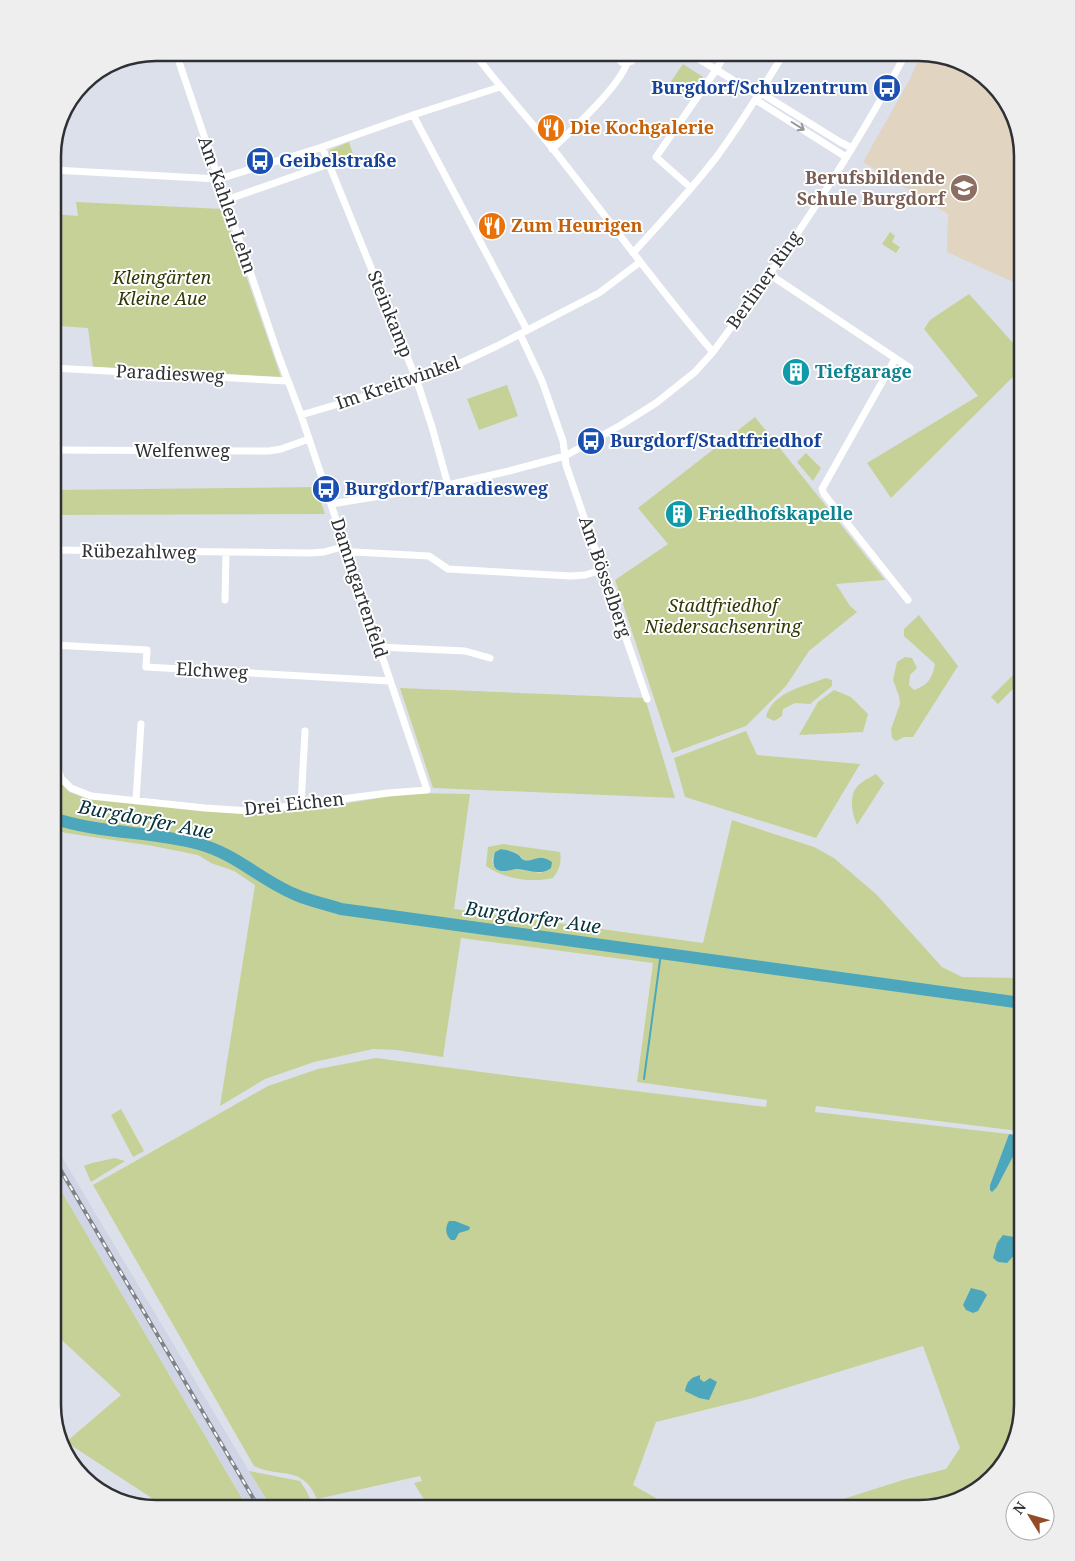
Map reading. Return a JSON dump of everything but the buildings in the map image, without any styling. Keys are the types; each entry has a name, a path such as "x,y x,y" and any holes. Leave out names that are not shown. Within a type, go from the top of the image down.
{"street":[{"name":"Am Kahlen Lehn","path":"179,61 279,357"},
{"path":"480,61 552,149 656,284 713,352"},
{"path":"621,61 623,63 632,61"},
{"path":"702,61 759,96 852,148"},
{"path":"691,188 656,157 721,61"},
{"path":"633,253 717,156 759,96 779,61"},
{"name":"Berliner Ring","path":"331,504 448,485 565,456 656,403 695,372 713,352 769,274 806,221 852,148 901,61"},
{"path":"552,149 583,119 604,95 625,70 627,63"},
{"path":"61,170 219,178 322,147 412,114 500,87"},
{"path":"759,96 846,157"},
{"path":"412,114 527,330"},
{"name":"Steinkamp","path":"322,147 417,381 432,426 448,485"},
{"path":"226,200 329,164"},
{"name":"Im Kreitwinkel","path":"301,415 417,381 452,367 520,334 599,292 640,262"},
{"path":"769,274 910,368"},
{"name":"Am Bösselberg","path":"520,334 542,381 564,441 566,465 646,698"},
{"name":"Dammgartenfeld","path":"279,357 301,415 427,790"},
{"path":"895,359 822,489 908,600"},
{"name":"Paradiesweg","path":"61,368 287,381"},
{"name":"Welfenweg","path":"61,450 269,451 281,449 308,439"},
{"name":"Rübezahlweg","path":"61,550 310,554 346,549 354,552 429,556 448,568 476,571 571,576 585,575 602,570"},
{"path":"225,600 226,553"},
{"name":"Elchweg","path":"61,645 146,650 146,667 390,681"},
{"path":"378,647 465,651 490,658"},
{"path":"136,800 140,724"},
{"path":"301,805 305,731"},
{"name":"Drei Eichen","path":"61,778 71,788 91,796 208,808 250,810 427,790"}],"shaded area":[{"name":"Berufsbildende Schule Burgdorf","path":"918,61 943,64 966,74 976,81 986,89 1001,109 1011,132 1014,156 1014,282 947,252 948,214 863,162 910,79"},
{"path":"61,1155 266,1500 243,1500 61,1191"}],"green space":[{"path":"683,64 703,77 690,97 670,83"},
{"path":"349,142 353,154 331,162 328,154 330,150"},
{"name":"Kleingärten Kleine Aue","path":"76,202 223,209 281,377 93,367 88,328 61,326 61,215 78,216"},
{"path":"890,232 895,236 892,242 900,247 896,253 882,244"},
{"path":"969,294 1014,344 1014,376 891,498 867,463 978,396 924,329 930,320"},
{"path":"507,385 518,416 479,430 467,399"},
{"name":"Stadtfriedhof Niedersachsenring","path":"755,417 885,580 836,584 850,606 857,612 809,651 786,686 746,726 672,753 615,580 668,544 638,508"},
{"path":"806,453 821,468 813,481 797,462"},
{"path":"316,487 325,514 61,515 61,490"},
{"path":"919,615 958,666 913,737 904,737 896,741 892,738 891,729 900,704 893,680 897,662 905,657 912,658 917,668 910,675 909,685 914,690 929,681 935,664 904,636 904,629"},
{"path":"1014,674 1014,688 998,704 991,697"},
{"path":"826,678 832,680 832,686 810,704 795,703 783,709 782,716 774,721 766,717 769,708 782,696 799,687"},
{"path":"400,688 645,698 675,798 433,788"},
{"path":"834,690 851,697 868,714 863,732 799,735 818,702"},
{"path":"746,731 757,755 860,764 816,838 685,797 674,758"},
{"path":"876,774 884,783 857,825 853,814 852,797 861,783"},
{"path":"61,783 69,792 85,798 250,814 306,810 409,793 470,794 454,909 703,943 732,820 814,847 834,858 876,894 942,967 962,977 1014,978 1014,998 452,921 335,902 291,888 211,844 187,837 145,829 68,820 61,817"},
{"path":"61,824 199,847 228,859 293,897 341,912 1014,1004 1014,1131 816,1106 815,1112 1009,1134 990,1185 997,1187 1014,1153 1014,1404 1011,1429 1001,1452 986,1472 976,1480 966,1487 943,1497 918,1500 840,1500 903,1480 946,1469 960,1448 923,1346 753,1398 656,1422 633,1485 659,1500 424,1500 414,1483 422,1481 420,1476 317,1499 305,1481 298,1477 254,1466 93,1185 268,1086 318,1069 376,1058 766,1107 767,1100 637,1082 653,963 461,938 443,1057 396,1050 373,1049 314,1062 265,1079 220,1106 255,885 234,871 211,863 198,855 61,831"},
{"path":"503,844 560,852 560,866 553,878 527,880 509,877 486,866 488,847","holes":["501,849 516,853 527,861 543,858 552,862 541,873 516,869 506,871 493,865 492,860 495,852"]},
{"path":"121,1109 144,1151 133,1157 111,1115"},
{"path":"115,1158 125,1161 91,1182 84,1166"},
{"path":"61,1191 243,1500 155,1500 71,1445 69,1440 121,1395 61,1339"},
{"path":"249,1471 300,1481 310,1499 305,1500 267,1500"}],"water":[{"path":"501,849 515,853 527,861 540,858 547,859 552,862 551,868 543,872 517,869 498,870 493,862 494,855 495,852"},
{"path":"1009,1134 1014,1135 1014,1154 997,1187 992,1192 990,1185"},
{"path":"449,1221 455,1221 470,1227 469,1230 459,1233 455,1240 451,1240 446,1231"},
{"path":"1003,1235 1014,1237 1014,1255 1007,1263 998,1262 993,1258 997,1243"},
{"path":"971,1288 983,1291 987,1295 978,1311 973,1313 966,1310 963,1305"},
{"path":"700,1375 700,1379 704,1382 710,1378 717,1382 709,1400 699,1398 685,1391 690,1380"}],"waterway":[{"name":"Burgdorfer Aue","path":"61,820 107,830 181,840 212,848 294,894 341,909 1014,1002"},
{"path":"644,1079 661,953"}],"railway":[{"path":"61,1171 254,1500"}],"place":[{"name":"Burgdorf/Schulzentrum","path":"887,88"},
{"name":"Die Kochgalerie","path":"551,128"},
{"name":"Geibelstraße","path":"260,161"},
{"name":"Berufsbildende Schule Burgdorf","path":"964,188"},
{"name":"Zum Heurigen","path":"492,226"},
{"name":"Tiefgarage","path":"796,372"},
{"name":"Burgdorf/Stadtfriedhof","path":"591,441"},
{"name":"Burgdorf/Paradiesweg","path":"326,489"},
{"name":"Friedhofskapelle","path":"679,514"}]}
